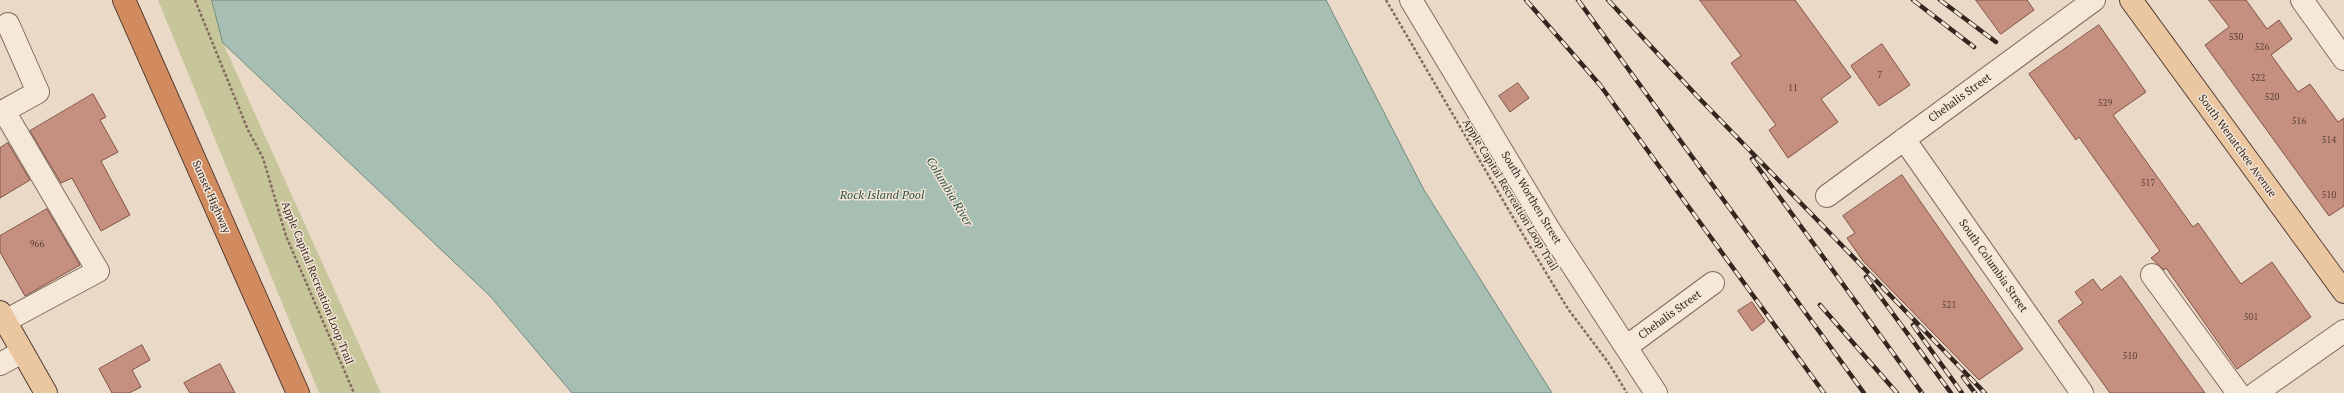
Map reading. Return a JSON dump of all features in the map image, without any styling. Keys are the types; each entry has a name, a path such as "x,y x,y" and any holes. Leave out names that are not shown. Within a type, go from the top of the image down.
{"highway":[{"name":"Sunset Highway","path":"124,0 298,393"}],"main road":[{"name":"South Wenatchee Avenue","path":"2131,0 2344,292"},
{"path":"3,317 46,393"}],"street":[{"name":"South Worthen Street","path":"1411,0 1548,228 1656,393"},
{"name":"Chehalis Street","path":"1827,196 2094,0"},
{"path":"2302,0 2344,59"},
{"path":"3,317 98,271 2,112 38,92 8,24"},
{"name":"South Columbia Street","path":"1904,139 2082,393"},
{"path":"2152,275 2238,393"},
{"name":"Chehalis Street","path":"1626,347 1713,283"},
{"path":"2264,391 2344,331"},
{"path":"0,364 22,352"}],"path":[{"name":"Apple Capital Recreation Loop Trail","path":"195,0 240,110 263,158 274,201 286,236 354,393"},
{"name":"Apple Capital Recreation Loop Trail","path":"1386,0 1560,296 1608,362 1627,393"}],"shaded area":[{"path":"158,0 212,0 223,43 381,393 319,393"}],"water":[{"name":"Rock Island Pool","path":"212,0 1326,0 1424,190 1552,393 572,393 490,296 223,43"}],"building":[{"path":"1700,0 1795,0 1851,77 1821,99 1838,122 1788,158 1769,130 1776,125 1731,63 1741,56"},
{"path":"1976,0 2027,0 2034,10 2001,34"},
{"path":"2209,0 2246,0 2267,29 2279,20 2292,39 2271,55 2298,92 2310,84 2338,122 2344,118 2344,206 2329,216 2205,45 2229,27"},
{"path":"2099,25 2146,92 2113,115 2193,227 2198,223 2241,284 2272,262 2311,317 2237,369 2166,268 2164,270 2151,258 2160,251 2079,137 2076,140 2029,74"},
{"path":"1882,44 1910,85 1879,106 1851,66"},
{"path":"1518,83 1529,98 1510,112 1499,96"},
{"path":"93,94 106,117 100,120 118,152 101,161 130,215 101,231 72,178 61,183 30,131"},
{"path":"8,143 30,180 0,198 0,148"},
{"path":"1902,175 2023,349 1979,380 1863,261 1847,238 1855,233 1843,216"},
{"path":"47,209 80,265 25,296 0,252 0,236"},
{"path":"2121,276 2205,393 2110,393 2058,321 2083,303 2075,292 2093,279 2101,290"},
{"path":"1752,302 1765,321 1752,331 1738,311"},
{"path":"142,345 150,360 132,370 141,387 129,393 112,393 99,369"},
{"path":"220,364 235,393 190,393 184,383"}],"railway":[{"path":"1526,0 1600,85 1824,393"},
{"path":"1578,0 1864,393"},
{"path":"1608,0 1697,96 1985,393"},
{"path":"1913,0 1974,47"},
{"path":"1940,0 1996,42"},
{"path":"1752,159 1922,393"},
{"path":"1866,277 1951,393"},
{"path":"1820,305 1897,393"},
{"path":"1913,325 1962,393"},
{"path":"1963,377 1975,393"}],"water label":[{"name":"Columbia River","path":"949,192"}]}
